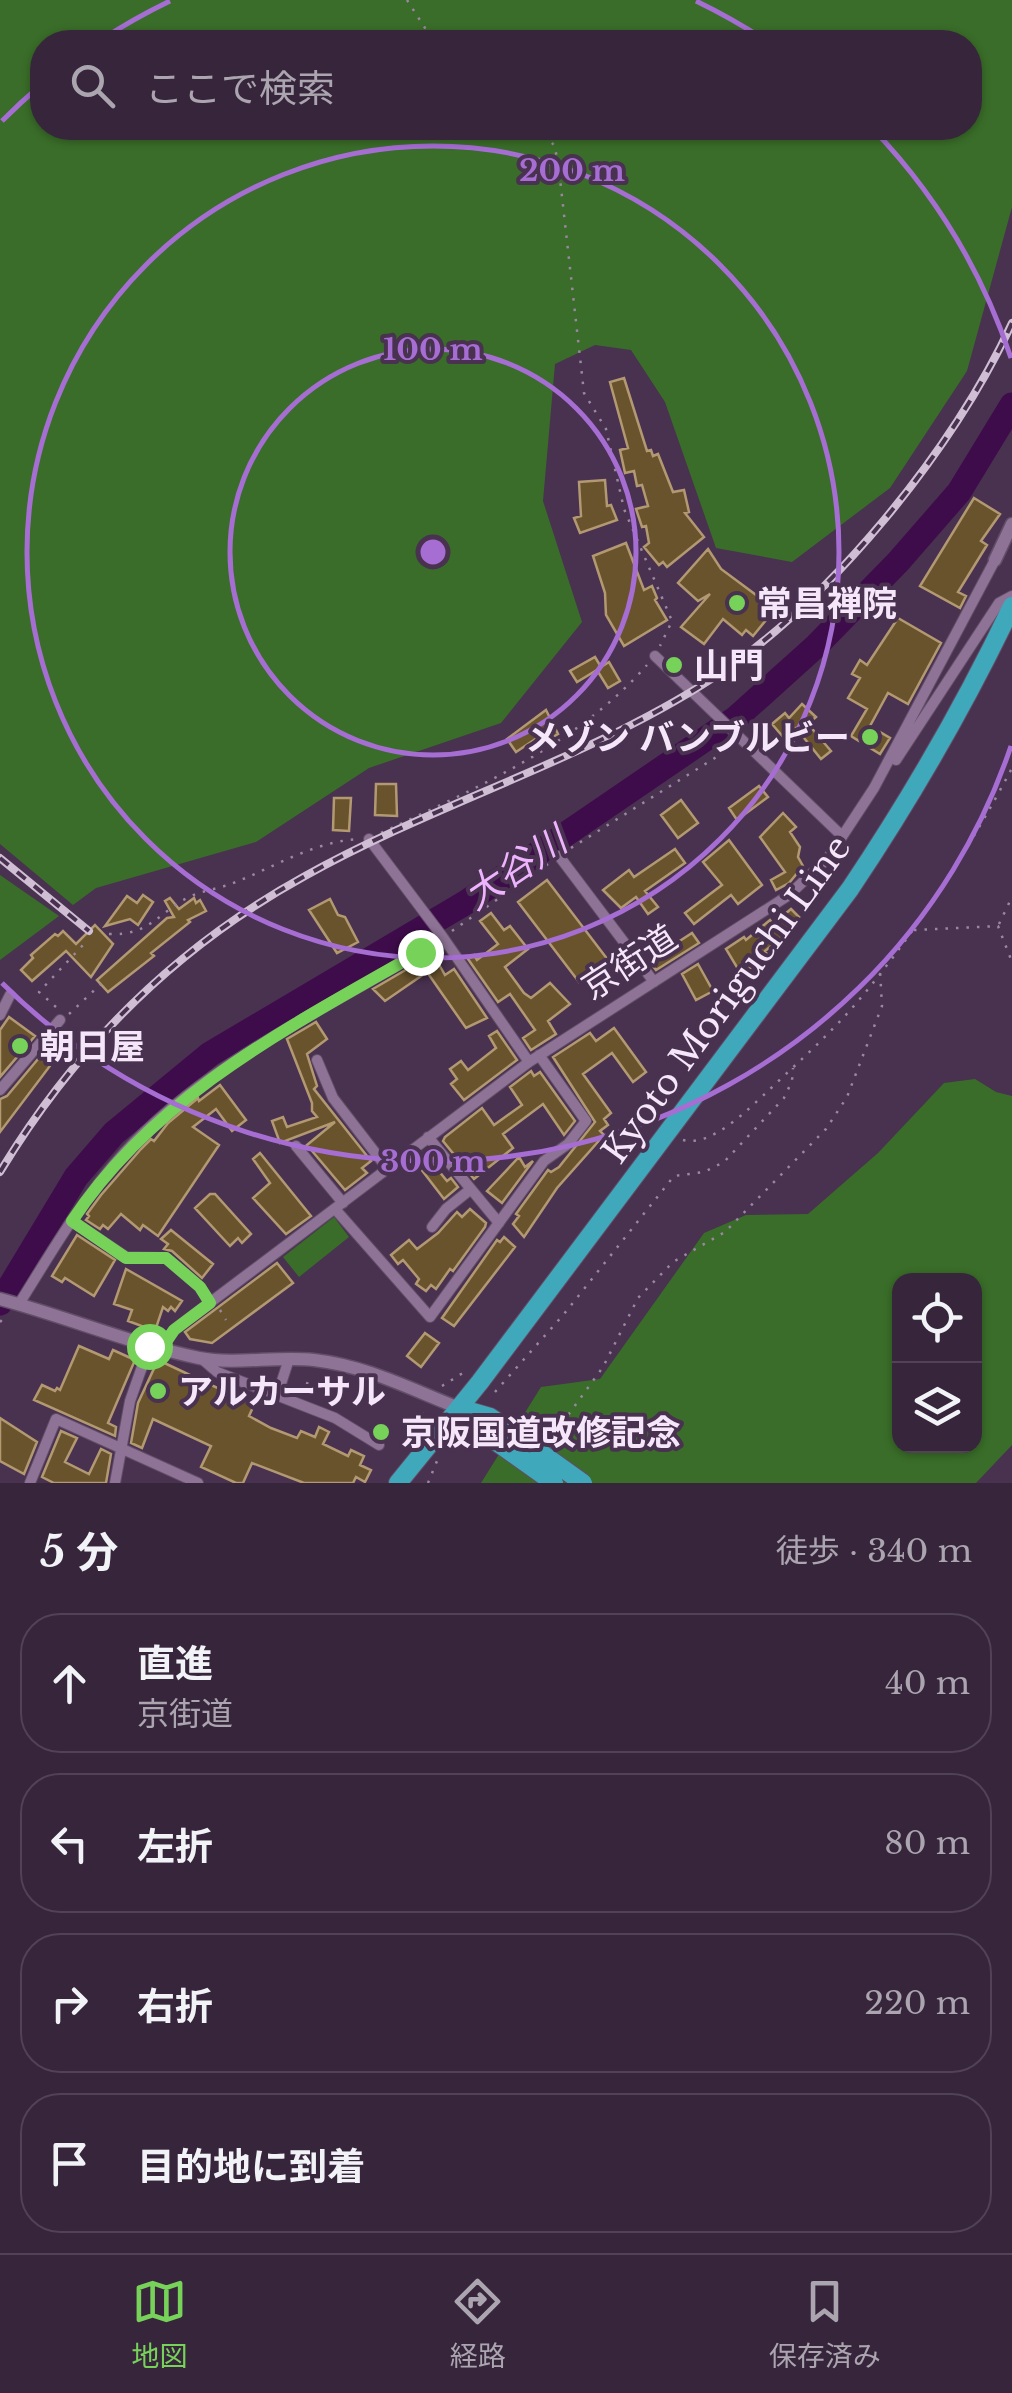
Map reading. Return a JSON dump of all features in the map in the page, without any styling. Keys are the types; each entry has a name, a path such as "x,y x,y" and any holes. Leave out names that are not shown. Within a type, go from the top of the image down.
{"main road":[{"name":"Kyoto Moriguchi Line","path":"398,1483 459,1408 850,889 901,813 978,676 1012,606"},
{"path":"459,1408 490,1417 496,1431 554,1483"},
{"path":"496,1431 584,1483"}],"street":[{"name":"京街道","path":"155,1348 534,1059 789,895 828,858 874,788 1012,524"},
{"path":"874,788 914,735 990,616 1012,596"},
{"path":"655,656 842,836"},
{"path":"296,1146 339,1206 430,1316 544,1161 568,1144 586,1121 534,1059 369,838"},
{"path":"559,856 654,982"},
{"path":"443,937 296,1022 183,1099 126,1151 93,1188 11,1302 155,1348 201,1358 289,1359 366,1370 459,1408"},
{"path":"0,1016 10,995"},
{"path":"0,1090 60,1020"},
{"path":"317,1060 333,1098 387,1168"},
{"path":"428,1137 499,1222"},
{"path":"432,1228 446,1209 471,1189"},
{"path":"72,1221 126,1258 166,1258 200,1287 210,1303"},
{"path":"115,1483 130,1401 155,1348"},
{"path":"201,1358 217,1372 335,1418 378,1445"},
{"path":"276,1396 289,1359"},
{"path":"30,1483 56,1419 198,1483"}],"path":[{"path":"407,0 426,30"},
{"path":"108,934 139,931 192,896 226,886 332,840 369,838 474,789 565,737 619,697 655,656 672,621 624,509 606,429 584,393 558,161 548,140"},
{"path":"443,937 559,856 741,740"},
{"path":"667,1134 689,1142 719,1132 847,1014 912,930 1012,768"},
{"path":"1012,897 998,926 1012,962"},
{"path":"912,930 998,926"},
{"path":"84,944 39,992 69,1014 101,984"},
{"path":"552,1438 603,1366 638,1298 673,1262 725,1232 826,1129 847,1097 882,1006 880,970"},
{"path":"495,1392 564,1314 674,1176 704,1172 724,1162 784,1098 792,1082 792,1068"},
{"path":"442,1386 466,1371"},
{"path":"306,1383 314,1386"},
{"path":"422,1412 424,1427"},
{"path":"428,1483 440,1454"}],"green space":[{"path":"0,0 1012,0 1012,207 967,371 890,488 792,562 716,548 665,402 631,350 595,345 555,364 543,501 582,622 501,723 369,768 256,842 96,888 73,905 0,844"},
{"path":"0,875 59,916 0,960"},
{"path":"975,1079 996,1092 1012,1096 1012,1445 976,1483 481,1483 541,1387 600,1379 704,1233 746,1215 808,1214 878,1153 944,1083"},
{"path":"334,1217 349,1237 299,1277 283,1257"}],"building":[{"path":"624,378 647,451 651,450 653,456 658,454 673,492 684,490 689,512 685,513 704,537 667,567 663,562 659,565 644,547 649,543 646,526 642,527 636,509 648,506 634,471 625,473 620,450 628,448 610,382"},
{"path":"605,480 607,506 611,505 617,520 580,533 574,518 581,516 579,482"},
{"path":"974,498 1000,514 981,541 987,545 958,592 966,596 960,608 920,586"},
{"path":"626,543 644,590 652,586 667,620 624,646 606,615 605,593 593,556"},
{"path":"708,549 721,569 775,609 753,636 746,630 742,635 723,619 704,644 681,627 710,594 698,601 678,583"},
{"path":"898,618 941,643 908,704 888,693 870,726 890,738 880,754 851,736 867,709 848,698 860,678 852,674 860,660 867,665"},
{"path":"595,657 601,667 609,662 620,681 608,688 597,670 577,682 570,671"},
{"path":"802,704 816,717 808,724 831,751 821,759 796,728 784,738 772,724 785,713 789,718"},
{"path":"546,710 558,734 547,740 543,734 516,752 507,739"},
{"path":"376,784 396,784 397,816 375,815"},
{"path":"759,786 768,797 737,820 729,808"},
{"path":"334,798 351,798 349,831 333,830"},
{"path":"681,800 698,823 678,838 661,815"},
{"path":"783,813 796,827 790,832 800,847 798,857 803,866 789,883 776,890 771,880 785,872 760,837"},
{"path":"729,840 762,885 738,904 731,895 694,924 685,913 722,885 703,862"},
{"path":"675,849 685,863 645,891 658,907 648,914 636,897 621,908 603,890 629,870 634,877"},
{"path":"547,880 608,960 579,982 518,902"},
{"path":"143,895 153,902 138,925 130,919 105,926 127,896 137,903"},
{"path":"170,898 179,909 194,898 196,903 200,900 206,911 188,920 151,953 154,956 108,992 97,980 167,918 174,917 165,901"},
{"path":"330,899 358,942 337,953 309,910"},
{"path":"791,909 799,917 788,926 791,930 765,951 768,956 741,974 726,949 744,937 746,940 770,920 773,924"},
{"path":"491,913 504,930 510,926 528,949 505,967 524,993 531,998 550,983 570,1004 548,1021 556,1034 531,1050 523,1038 535,1030 510,994 498,1002 468,959 474,955 477,960 498,944 480,921"},
{"path":"95,925 113,944 91,977 66,951 32,981 21,970 33,958 31,955 55,934 63,931 76,944"},
{"path":"692,933 699,943 656,970 649,961"},
{"path":"433,954 445,975 454,969 487,1018 466,1028 427,972 385,1001 373,989"},
{"path":"698,964 713,991 696,1000 682,974"},
{"path":"9,1017 35,1036 0,1077 0,1030"},
{"path":"316,1022 327,1039 307,1054 317,1086 314,1089 371,1161 362,1168 367,1173 345,1190 307,1145 335,1122 280,1143 272,1121 283,1117 287,1127 317,1117 287,1039"},
{"path":"614,1028 646,1072 633,1082 612,1053 583,1074 611,1113 604,1119 608,1125 524,1237 513,1224 519,1216 516,1214 548,1170 559,1167 595,1122 553,1057 590,1033 596,1041"},
{"path":"497,1031 517,1060 464,1100 451,1084 457,1079 450,1069 461,1061 468,1070 496,1048 489,1036"},
{"path":"59,1034 68,1042 0,1132 0,1099 7,1096"},
{"path":"531,1071 534,1076 540,1072 575,1121 564,1135 543,1104 503,1134 513,1148 474,1179 443,1141 445,1137 482,1108 494,1125 522,1105 510,1087"},
{"path":"220,1085 246,1120 232,1131 216,1109 193,1127 219,1145 158,1236 143,1225 140,1230 121,1214 108,1229 103,1225 100,1229 86,1220 101,1195 141,1149 198,1098 199,1101"},
{"path":"426,1150 447,1181 451,1178 458,1187 444,1199 414,1160"},
{"path":"260,1153 311,1216 286,1234 253,1198 270,1183 253,1159"},
{"path":"519,1157 525,1167 533,1161 502,1203 487,1191"},
{"path":"215,1194 251,1234 242,1243 238,1238 230,1246 195,1208"},
{"path":"470,1209 486,1223 485,1227 453,1271 450,1269 436,1289 431,1285 426,1291 416,1284 419,1279 403,1260 398,1264 391,1255 409,1240 417,1249 457,1212 462,1217"},
{"path":"171,1230 213,1264 202,1278 172,1251 164,1249 168,1244 161,1239"},
{"path":"77,1235 115,1260 94,1296 65,1278 62,1282 52,1276"},
{"path":"504,1237 515,1247 454,1326 442,1318 497,1240 500,1242"},
{"path":"277,1263 293,1283 212,1343 190,1339 185,1332"},
{"path":"126,1269 182,1301 175,1311 163,1307 155,1331 128,1321 132,1310 114,1304"},
{"path":"425,1333 439,1343 421,1367 407,1356"},
{"path":"79,1346 109,1359 113,1350 135,1360 108,1423 116,1427 115,1436 34,1400 42,1385 60,1390"},
{"path":"158,1360 254,1405 249,1416 271,1428 297,1438 301,1431 315,1437 319,1427 329,1432 323,1444 348,1456 351,1450 364,1456 360,1465 371,1470 365,1482 356,1477 353,1483 304,1483 252,1463 243,1483 236,1483 201,1467 211,1446 153,1419 142,1448 131,1443 138,1403"},
{"path":"0,1418 37,1442 24,1474 0,1461"},
{"path":"61,1431 77,1438 65,1462 89,1474 101,1449 111,1454 106,1483 54,1483 42,1477"}],"waterway":[{"name":"大谷川","path":"0,1303 76,1177 114,1133 210,1054 465,903 736,718 816,646 898,562 959,492 1012,405"}],"railway":[{"path":"0,1172 30,1126 96,1042 133,1003 214,934 258,904 355,850 614,734 713,678 757,646 844,566 885,519 958,421 1012,323"},
{"path":"0,858 89,931"}],"place":[{"name":"常昌禅院","path":"737,603"},
{"name":"山門","path":"674,665"},
{"name":"メゾン バンブルビー","path":"870,737"},
{"name":"朝日屋","path":"20,1046"},
{"name":"アルカーサル","path":"158,1391"},
{"name":"京阪国道改修記念","path":"381,1432"}],"route":[{"path":"149,1346 161,1349 174,1330 210,1303 200,1287 166,1258 126,1258 72,1221 93,1188 126,1151 183,1099 296,1022 420,952"}]}
